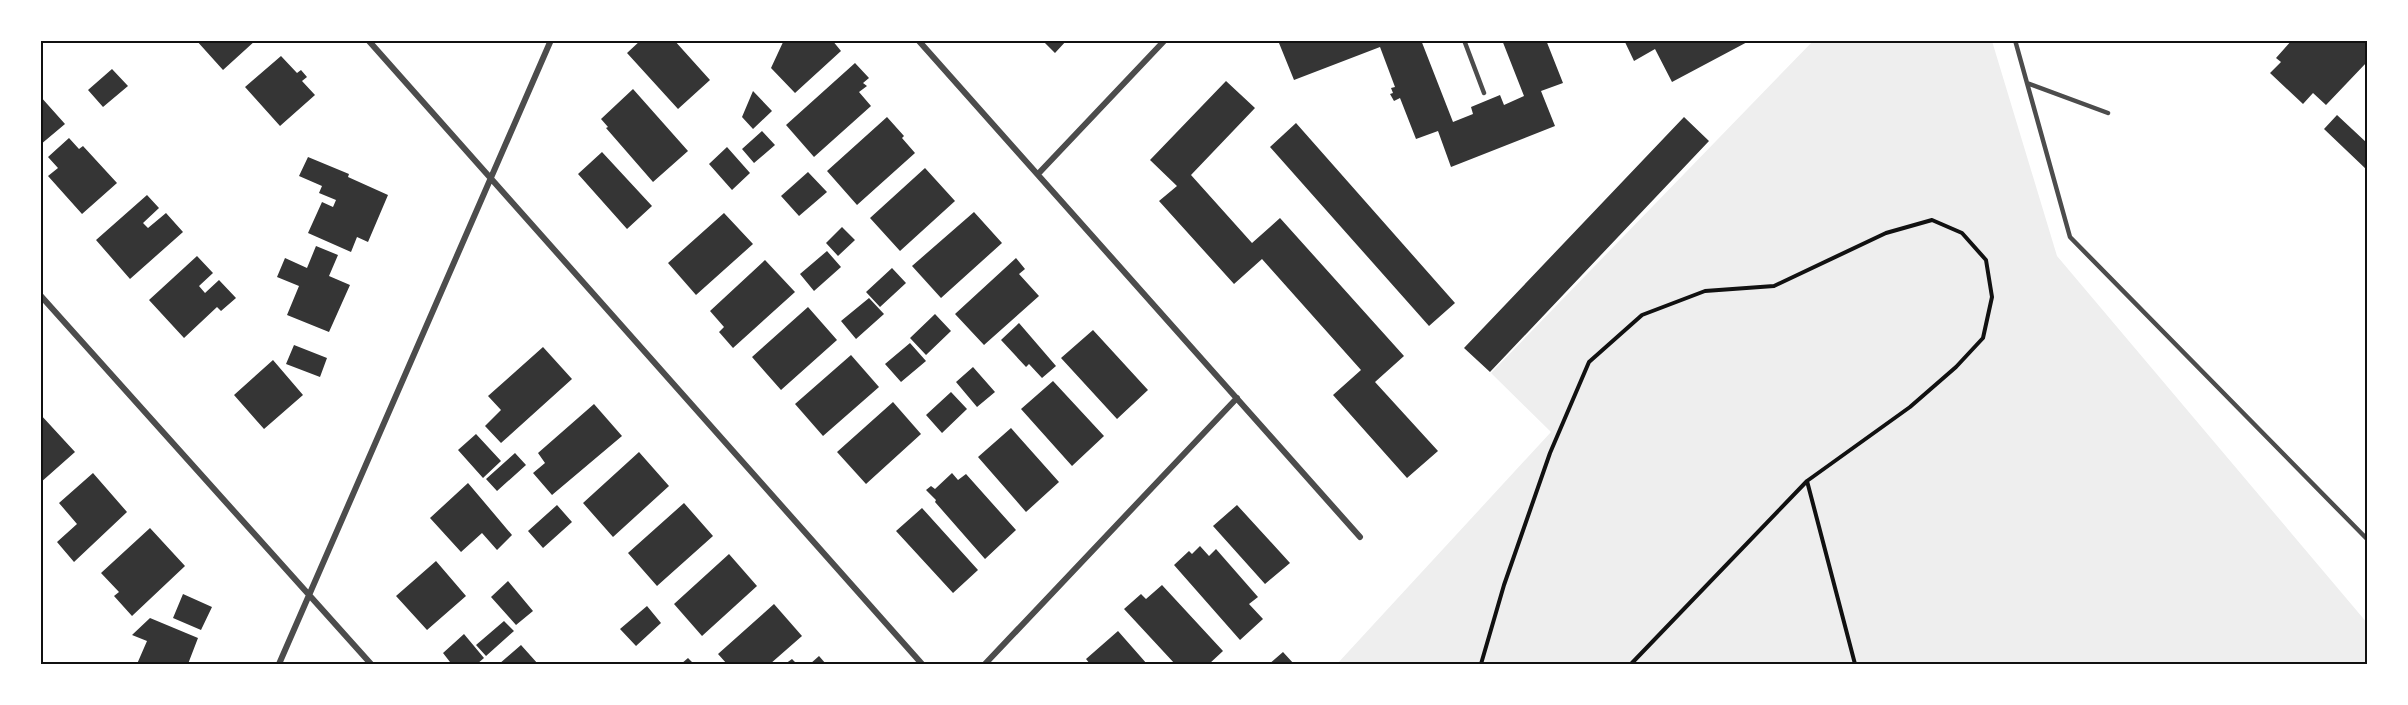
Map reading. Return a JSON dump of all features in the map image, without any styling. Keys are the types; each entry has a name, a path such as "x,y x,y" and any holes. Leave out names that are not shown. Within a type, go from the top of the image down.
{"street":[{"path":"368,40 922,664"},
{"path":"279,664 551,40"},
{"path":"918,40 1360,537"},
{"path":"1038,174 1165,40"},
{"path":"40,295 371,664"},
{"path":"985,664 1237,398"}],"lane":[{"path":"1464,40 1484,93"},
{"path":"2015,40 2070,237 2367,540"},
{"path":"2027,83 2108,112"}],"path":[{"path":"1481,664 1504,585 1550,453 1589,362 1624,330 1642,315 1705,291 1774,286 1886,233 1932,220 1962,233 1986,260 1992,297 1983,338 1956,367 1910,407 1807,481 1631,664"},
{"path":"1807,481 1855,664"}],"shaded area":[{"path":"1814,40 1992,41 2057,256 2368,624 2367,664 1337,664 1551,432 1491,373"}],"building":[{"path":"196,40 256,40 223,70"},
{"path":"641,40 674,40 710,80 678,109 627,53"},
{"path":"784,40 832,40 841,51 795,93 771,68"},
{"path":"1042,40 1067,40 1055,53"},
{"path":"1285,40 1421,40 1453,122 1473,114 1471,107 1500,95 1504,105 1524,96 1502,40 1546,40 1563,83 1541,91 1555,126 1451,167 1438,131 1416,139 1400,98 1394,101 1390,94 1393,93 1391,88 1395,87 1380,47 1294,80 1279,43"},
{"path":"1624,40 1751,40 1672,82 1655,49 1634,61"},
{"path":"2292,40 2367,40 2367,62 2326,105 2313,93 2303,104 2270,73 2281,62 2276,58"},
{"path":"281,56 297,73 301,70 307,77 302,81 315,95 280,126 245,87"},
{"path":"855,63 869,78 863,83 867,86 859,92 871,106 814,157 786,125"},
{"path":"112,69 128,86 103,107 88,90"},
{"path":"1226,81 1255,108 1191,175 1252,243 1280,218 1404,356 1375,382 1438,451 1407,478 1333,395 1361,370 1262,259 1234,284 1159,201 1177,186 1150,160"},
{"path":"633,89 688,151 653,182 606,128 608,127 601,119"},
{"path":"753,91 772,111 753,129 742,117"},
{"path":"40,96 65,124 40,145"},
{"path":"2337,115 2367,143 2367,170 2324,129"},
{"path":"887,117 915,153 857,205 827,171"},
{"path":"1684,117 1709,141 1490,372 1464,348"},
{"path":"1296,123 1455,303 1429,326 1270,147"},
{"path":"762,131 775,145 754,163 742,149"},
{"path":"69,138 79,149 83,146 117,183 82,214 48,176 58,168 48,157"},
{"path":"727,147 750,173 732,190 709,164"},
{"path":"602,152 652,206 627,229 578,174"},
{"path":"308,157 349,174 348,177 388,195 368,242 357,237 351,252 308,233 322,202 333,207 336,200 319,193 322,186 299,176"},
{"path":"925,168 955,201 900,251 870,218"},
{"path":"808,172 827,192 799,216 781,196"},
{"path":"147,195 159,208 143,223 148,228 166,213 183,232 130,279 96,240"},
{"path":"974,212 1002,243 941,298 912,266"},
{"path":"724,213 753,244 696,295 668,263"},
{"path":"842,227 855,240 838,256 826,243"},
{"path":"316,246 338,255 329,276 350,285 329,332 287,315 299,286 277,277 285,258 307,268"},
{"path":"827,251 841,267 814,291 800,274"},
{"path":"197,256 213,273 199,286 205,293 219,280 236,298 221,311 217,307 184,338 149,300"},
{"path":"1016,258 1025,269 1019,274 1039,296 984,345 955,314"},
{"path":"765,260 795,292 733,348 719,332 724,327 710,311"},
{"path":"892,268 906,283 880,307 866,292"},
{"path":"869,298 884,314 856,339 841,321"},
{"path":"808,307 837,340 781,390 752,357"},
{"path":"935,314 951,331 926,355 910,338"},
{"path":"1019,323 1056,366 1042,378 1029,364 1026,367 1001,340"},
{"path":"1093,330 1148,390 1117,419 1061,358"},
{"path":"910,343 926,361 901,382 885,364"},
{"path":"294,345 327,358 320,377 286,364"},
{"path":"543,347 572,379 501,443 485,426 501,410 488,396"},
{"path":"851,355 879,387 823,436 795,404"},
{"path":"273,360 303,395 264,429 234,395"},
{"path":"973,367 995,392 977,407 956,382"},
{"path":"1053,381 1104,436 1072,466 1021,409"},
{"path":"951,392 967,409 942,433 926,415"},
{"path":"893,402 921,434 866,484 837,452"},
{"path":"594,404 622,436 552,495 533,473 545,463 538,453"},
{"path":"40,414 75,452 40,483"},
{"path":"1011,428 1059,482 1026,512 978,457"},
{"path":"476,434 501,461 483,478 458,450"},
{"path":"639,452 669,486 613,537 583,503"},
{"path":"515,453 526,465 497,491 486,479"},
{"path":"93,473 127,512 74,562 57,542 77,524 59,503"},
{"path":"952,473 958,480 966,474 1016,530 985,559 926,490 931,486 935,489"},
{"path":"468,483 512,535 497,550 482,533 461,552 430,518"},
{"path":"684,503 713,536 657,586 628,553"},
{"path":"557,505 572,522 543,548 528,531"},
{"path":"1237,505 1290,563 1265,584 1213,526"},
{"path":"922,508 978,570 953,593 896,531"},
{"path":"150,528 185,566 132,616 114,596 119,592 101,573"},
{"path":"1200,546 1209,556 1216,549 1258,597 1249,604 1263,619 1240,640 1174,565 1189,551 1192,554"},
{"path":"729,554 757,586 702,636 674,604"},
{"path":"436,561 466,596 427,630 396,596"},
{"path":"508,581 533,611 516,625 491,597"},
{"path":"1162,585 1223,651 1209,664 1175,664 1124,609 1141,594 1146,599"},
{"path":"183,594 212,607 201,630 173,618"},
{"path":"774,604 802,636 770,664 727,664 718,654"},
{"path":"647,606 661,623 636,646 620,629"},
{"path":"150,618 198,638 188,664 137,664 147,641 132,635"},
{"path":"504,621 514,631 486,656 476,645"},
{"path":"1118,631 1147,664 1090,664 1086,659"},
{"path":"464,634 484,658 477,664 446,664 450,662 443,653"},
{"path":"521,645 538,664 499,664"},
{"path":"1283,652 1294,664 1269,664"},
{"path":"819,656 826,664 810,664"},
{"path":"688,658 694,664 681,664"},
{"path":"792,659 797,664 785,664"}]}
